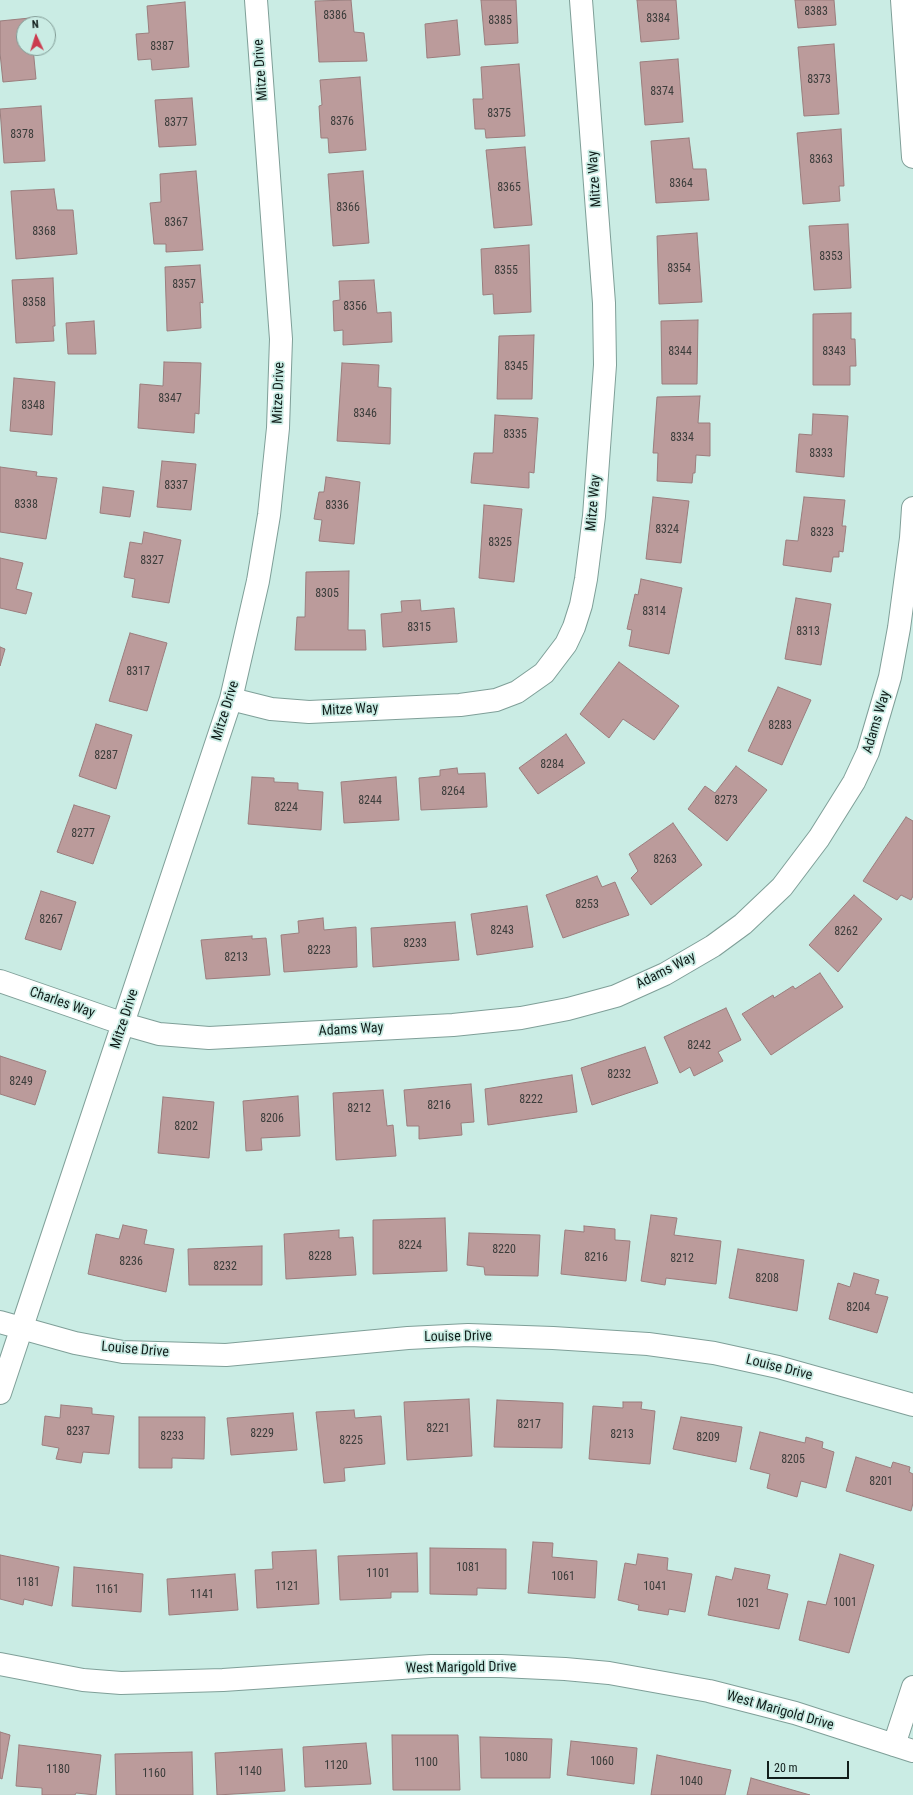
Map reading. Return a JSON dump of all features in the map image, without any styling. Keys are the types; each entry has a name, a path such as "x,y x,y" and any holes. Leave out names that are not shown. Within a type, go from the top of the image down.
{"street":[{"name":"Mitze Drive","path":"0,1393 231,699 258,581 269,515 278,428 281,339 256,0"},
{"name":"Mitze Way","path":"231,699 271,709 309,712 460,705 496,700 517,692 544,673 566,644 574,627 581,605 586,579 594,516 605,365 604,303 581,0"},
{"path":"902,0 913,157"},
{"name":"Adams Way","path":"124,1024 159,1034 209,1038 453,1025 521,1018 568,1009 616,996 665,974 713,946 743,924 782,887 820,838 854,782 868,752 890,677 910,546 913,508"},
{"name":"Charles Way","path":"0,982 124,1024"},
{"name":"Louise Drive","path":"0,1322 75,1343 123,1352 226,1355 408,1338 468,1335 553,1338 648,1344 714,1353 778,1367 913,1405"},
{"name":"West Marigold Drive","path":"0,1664 83,1680 121,1683 223,1680 431,1666 501,1666 566,1669 609,1673 709,1691 795,1713 904,1748"},
{"path":"904,1748 913,1687"}],"building":[{"path":"351,0 354,32 364,33 367,61 319,62 315,1"},
{"path":"481,0 516,0 518,43 485,45"},
{"path":"637,0 676,0 679,39 641,42"},
{"path":"795,0 834,0 836,25 798,28"},
{"path":"185,2 189,67 152,70 151,59 138,60 136,34 149,33 147,6"},
{"path":"16,19 16,56 34,56 36,79 3,82 0,53 0,21"},
{"path":"457,20 460,55 427,58 425,24"},
{"path":"834,44 839,114 804,116 798,47"},
{"path":"678,59 683,122 645,125 640,62"},
{"path":"519,64 525,136 486,138 485,129 475,129 473,99 483,99 481,67"},
{"path":"360,77 366,150 329,153 328,138 321,138 319,106 322,105 320,80"},
{"path":"192,98 196,145 159,147 155,100"},
{"path":"41,106 45,161 4,163 0,109"},
{"path":"841,129 844,186 839,186 840,201 803,204 797,133"},
{"path":"689,138 693,169 706,169 709,200 656,203 651,141"},
{"path":"525,147 532,225 494,228 486,150"},
{"path":"196,171 203,250 166,252 166,244 154,244 150,203 161,202 160,174"},
{"path":"363,171 369,243 333,246 328,174"},
{"path":"54,189 57,210 73,210 77,254 16,259 11,191"},
{"path":"848,224 851,288 814,290 809,226"},
{"path":"697,233 702,302 659,304 657,236"},
{"path":"529,245 531,312 494,314 493,294 483,295 481,249"},
{"path":"200,265 203,303 200,302 201,328 167,331 165,267"},
{"path":"53,278 55,326 53,326 54,341 16,343 12,280"},
{"path":"374,280 377,313 391,312 392,342 343,345 343,330 334,331 333,301 340,300 339,281"},
{"path":"851,313 851,339 855,339 856,366 850,366 850,385 813,385 813,314"},
{"path":"698,320 697,384 662,384 661,321"},
{"path":"94,321 96,354 68,354 66,323"},
{"path":"534,335 532,399 497,399 499,336"},
{"path":"164,362 201,363 199,414 195,413 194,433 138,428 140,384 163,386"},
{"path":"342,363 379,365 378,387 391,388 390,444 337,441"},
{"path":"14,378 55,382 52,435 10,431"},
{"path":"700,396 698,423 710,423 710,456 696,455 695,473 693,473 692,483 657,481 658,453 653,453 657,397"},
{"path":"813,414 848,416 844,477 796,472 799,434 812,435"},
{"path":"495,415 538,418 534,473 529,472 529,488 471,483 474,453 493,453"},
{"path":"162,461 196,464 191,510 157,507"},
{"path":"0,467 37,472 36,476 57,478 46,539 0,532"},
{"path":"326,477 360,482 354,544 319,541 322,520 314,519 319,492 324,492"},
{"path":"103,487 134,491 130,517 100,513"},
{"path":"653,497 689,501 681,563 646,559"},
{"path":"804,497 845,500 842,526 846,526 843,552 839,551 839,557 833,557 831,572 783,565 786,540 798,541"},
{"path":"484,505 522,509 514,582 479,578"},
{"path":"144,532 181,540 169,603 132,597 135,579 124,577 130,542 142,544"},
{"path":"0,558 23,563 16,589 32,593 26,614 0,608"},
{"path":"349,571 348,630 365,630 366,650 295,650 297,617 305,617 306,572"},
{"path":"641,579 682,588 669,654 629,646 632,630 627,629 635,594 638,595"},
{"path":"796,598 831,604 821,665 785,659"},
{"path":"420,600 421,611 454,608 457,642 383,647 381,614 402,612 401,601"},
{"path":"130,633 167,643 147,711 109,701"},
{"path":"0,647 5,649 0,666"},
{"path":"619,662 679,706 654,740 623,719 609,738 580,714"},
{"path":"778,687 811,700 782,765 748,751"},
{"path":"96,724 132,735 116,789 79,776"},
{"path":"566,734 585,763 538,794 519,768"},
{"path":"736,766 767,790 727,841 688,809 705,786 715,793"},
{"path":"457,768 458,774 485,773 487,807 421,810 419,778 440,776 440,770"},
{"path":"252,777 274,778 274,782 298,783 298,790 323,792 321,830 248,824"},
{"path":"396,777 399,820 344,823 341,782"},
{"path":"74,805 110,816 93,864 57,852"},
{"path":"906,817 913,821 913,896 911,900 901,895 897,900 863,881"},
{"path":"673,823 702,865 651,905 631,878 638,871 629,854"},
{"path":"597,876 602,887 615,882 629,915 563,938 546,895"},
{"path":"41,891 76,902 61,950 25,939"},
{"path":"854,895 882,919 838,972 809,945"},
{"path":"527,906 533,947 477,955 471,914"},
{"path":"323,918 324,930 356,927 357,967 284,972 281,935 299,933 298,921"},
{"path":"455,922 459,960 373,967 371,928"},
{"path":"252,936 252,939 266,938 270,975 206,979 201,940"},
{"path":"820,973 843,1007 771,1055 742,1014 773,995 774,998 793,986 795,989"},
{"path":"726,1008 741,1040 718,1052 723,1061 694,1076 690,1067 680,1073 664,1037"},
{"path":"645,1047 658,1083 592,1105 581,1068"},
{"path":"0,1056 46,1071 35,1105 0,1094"},
{"path":"572,1075 577,1112 488,1125 485,1089"},
{"path":"471,1084 474,1122 461,1123 462,1135 419,1139 419,1126 407,1126 404,1090"},
{"path":"383,1090 387,1126 393,1125 396,1156 336,1160 333,1093"},
{"path":"298,1096 300,1136 261,1138 262,1150 246,1151 243,1101"},
{"path":"163,1097 214,1102 209,1158 158,1153"},
{"path":"651,1215 677,1218 674,1235 721,1241 716,1284 666,1278 665,1285 641,1281"},
{"path":"445,1218 447,1271 373,1274 373,1220"},
{"path":"123,1225 147,1230 144,1244 174,1249 166,1292 88,1274 96,1234 119,1239"},
{"path":"584,1226 615,1229 615,1240 630,1241 626,1281 561,1274 565,1230 584,1232"},
{"path":"339,1230 339,1238 353,1237 356,1275 286,1279 284,1234"},
{"path":"469,1233 540,1235 538,1276 485,1275 484,1267 467,1265"},
{"path":"262,1246 262,1285 189,1285 188,1249"},
{"path":"738,1249 804,1260 797,1311 729,1298"},
{"path":"854,1273 879,1280 875,1294 888,1297 877,1333 829,1319 838,1283 850,1287"},
{"path":"469,1399 472,1456 407,1460 404,1402"},
{"path":"497,1400 563,1403 562,1448 494,1447"},
{"path":"623,1402 642,1402 641,1409 655,1411 650,1464 589,1459 593,1406 623,1408"},
{"path":"61,1405 92,1408 92,1414 114,1416 109,1454 83,1452 81,1463 56,1459 59,1448 42,1445 45,1416 60,1418"},
{"path":"354,1410 355,1418 381,1416 385,1464 344,1468 345,1481 324,1483 316,1412"},
{"path":"293,1413 297,1450 231,1455 227,1418"},
{"path":"139,1417 205,1417 204,1459 172,1458 172,1468 139,1468"},
{"path":"681,1417 742,1427 736,1462 673,1449"},
{"path":"760,1432 805,1443 806,1437 823,1442 822,1448 834,1452 826,1488 801,1481 797,1497 767,1488 770,1474 750,1469"},
{"path":"856,1457 891,1468 893,1462 910,1467 909,1472 913,1474 913,1503 911,1511 846,1491"},
{"path":"533,1542 553,1543 552,1557 597,1561 595,1598 528,1593"},
{"path":"430,1548 506,1549 506,1589 477,1588 477,1595 430,1594"},
{"path":"316,1550 319,1604 257,1608 255,1570 273,1569 272,1552"},
{"path":"417,1553 418,1592 391,1592 391,1598 340,1600 338,1556"},
{"path":"638,1554 668,1558 667,1570 692,1574 685,1612 669,1609 668,1615 638,1610 639,1605 618,1600 625,1563 636,1565"},
{"path":"840,1554 874,1565 849,1653 799,1640 808,1601 826,1605"},
{"path":"0,1555 59,1567 52,1606 24,1599 23,1605 0,1599"},
{"path":"74,1567 143,1574 141,1612 72,1606"},
{"path":"735,1568 770,1575 767,1589 788,1594 779,1629 708,1615 716,1576 732,1580"},
{"path":"235,1574 238,1610 169,1615 167,1579"},
{"path":"0,1732 10,1735 2,1779 0,1778"},
{"path":"392,1735 458,1735 460,1790 393,1790"},
{"path":"480,1737 552,1739 550,1778 481,1778"},
{"path":"571,1741 637,1748 634,1784 567,1775"},
{"path":"366,1743 371,1784 305,1787 303,1747"},
{"path":"19,1745 101,1755 96,1795 76,1793 75,1795 42,1795 42,1788 16,1786"},
{"path":"282,1749 285,1791 217,1795 215,1753"},
{"path":"192,1752 193,1795 116,1795 115,1754"},
{"path":"657,1755 731,1770 725,1795 651,1795"},
{"path":"751,1778 810,1795 747,1795"}]}
